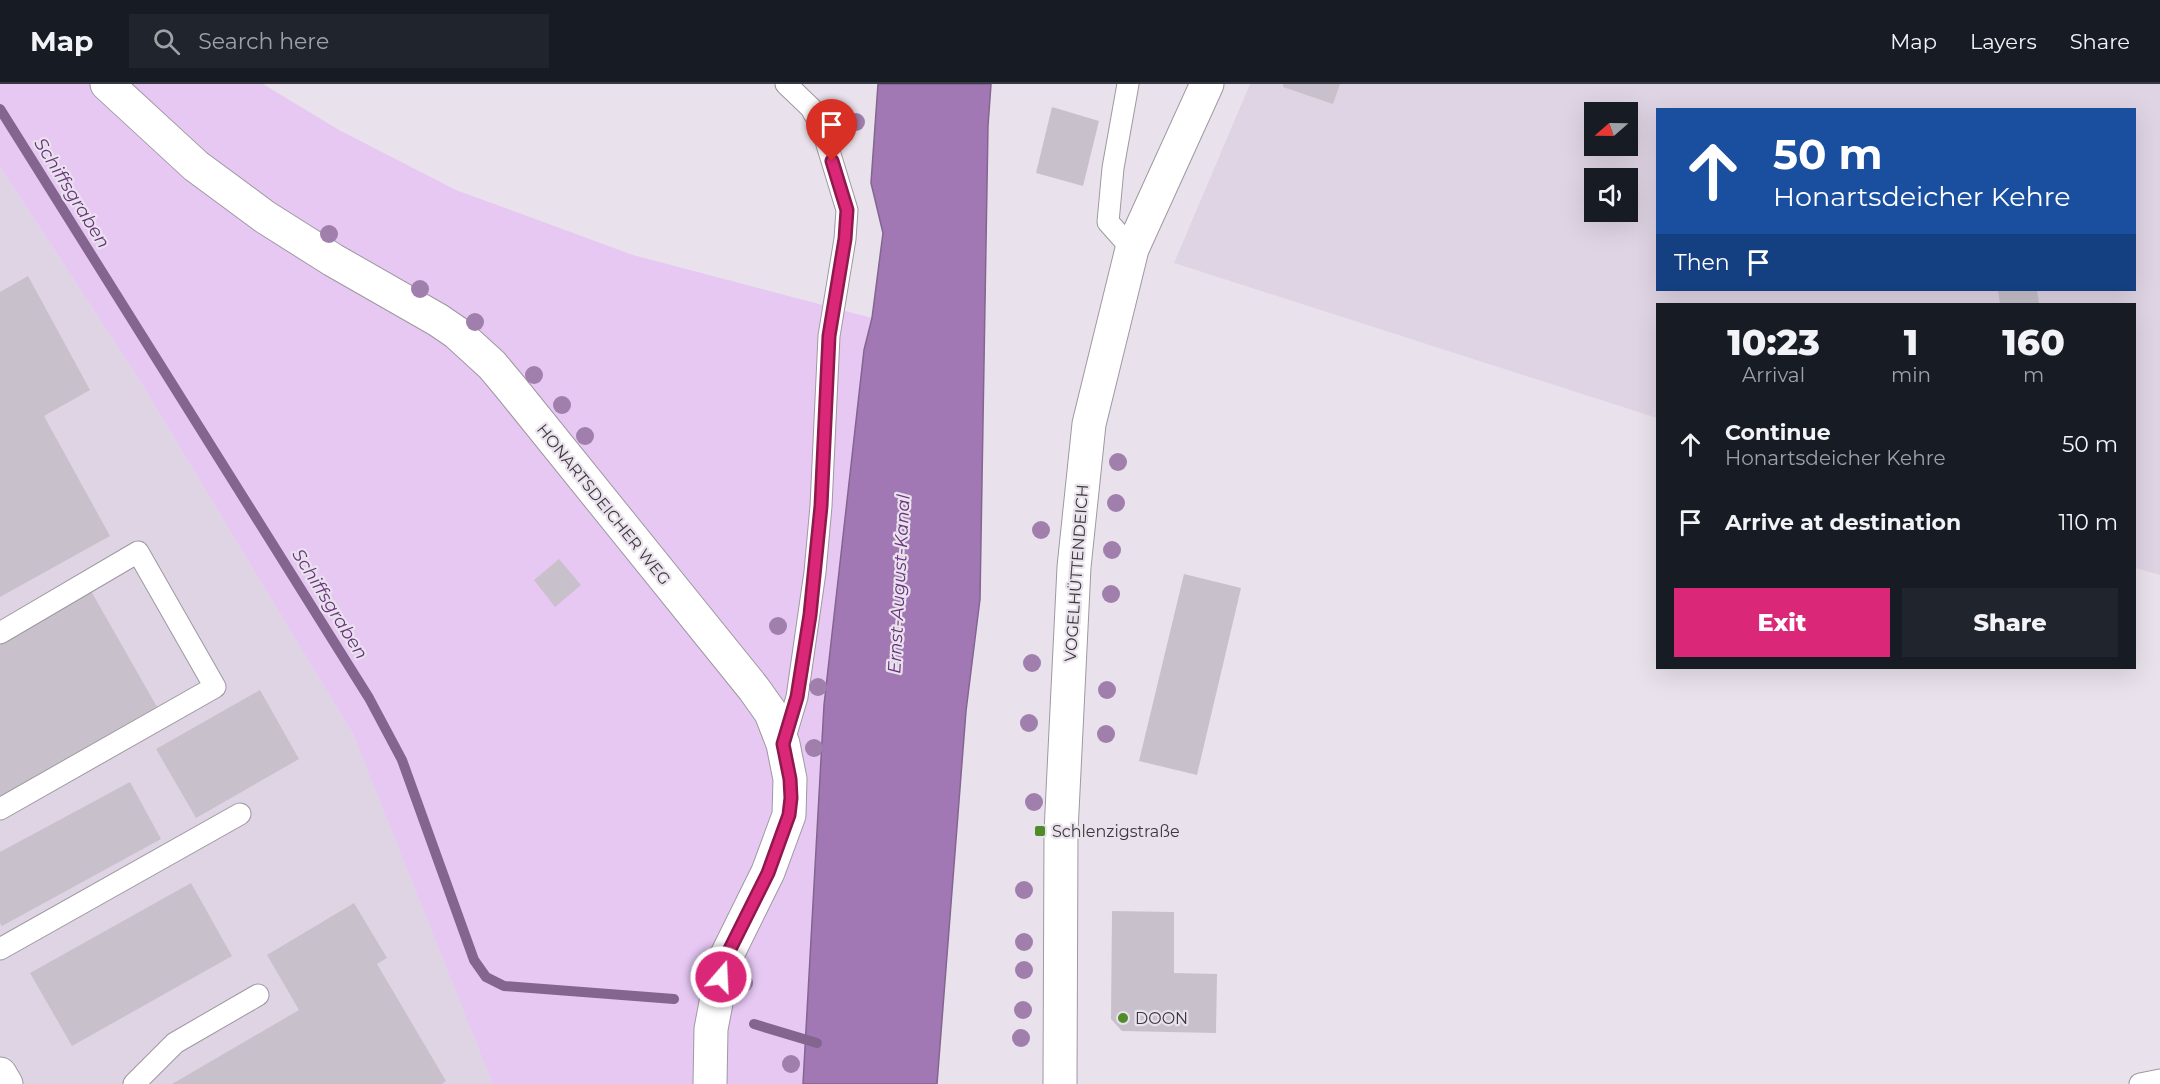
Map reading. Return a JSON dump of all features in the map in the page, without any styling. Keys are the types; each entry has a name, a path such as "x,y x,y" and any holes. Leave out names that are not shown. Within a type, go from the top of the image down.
{"street":[{"name":"HONARTSDEICHER WEG","path":"107,84 196,166 265,217 333,260 438,320 457,333 492,365 771,713 783,744 790,779 789,815 768,873 724,961 711,1029 710,1084"},
{"name":"VOGELHÜTTENDEICH","path":"1060,1084 1061,832 1074,567 1089,424 1132,249 1207,84"},
{"path":"0,1074 6,1084"}],"lane":[{"path":"783,744 797,697 815,572 821,506 829,336 845,239 847,210 822,128 811,108 786,84"},
{"path":"1128,84 1113,168 1108,222 1132,249"},
{"path":"0,633 138,552 215,687 0,809"},
{"path":"0,949 240,814"},
{"path":"134,1084 174,1043 258,995"},
{"path":"2140,1084 2160,1080"}],"shaded area":[{"path":"0,84 263,84 339,130 456,190 633,255 872,318 864,350 824,705 803,1084 493,1084 354,736 135,373 0,167"},
{"path":"1250,84 2160,84 2160,575 2136,568 2136,303 1656,303 1656,418 1174,263"},
{"path":"0,167 135,373 354,736 623,1084 0,1084"}],"water":[{"name":"Ernst-August-Kanal","path":"878,84 991,84 988,126 980,599 966,711 937,1084 803,1084 824,705 864,350 872,318 883,233 871,183"}],"building":[{"path":"1283,84 1340,84 1333,104 1283,87"},
{"path":"1052,107 1099,121 1083,186 1036,173"},
{"path":"28,276 90,390 44,416 110,536 0,597 0,292"},
{"path":"1998,291 2037,291 2039,303 2000,303"},
{"path":"559,559 581,585 555,607 534,580"},
{"path":"1184,574 1241,588 1197,775 1139,761"},
{"path":"91,591 157,707 0,796 0,642"},
{"path":"260,690 299,759 196,818 156,749"},
{"path":"130,782 161,839 2,926 0,923 0,852"},
{"path":"191,883 232,956 72,1046 30,973"},
{"path":"354,903 387,958 377,964 446,1081 442,1084 172,1084 299,1010 267,955"},
{"path":"1112,911 1174,912 1174,973 1217,974 1216,1033 1122,1031 1111,1019"}],"waterway":[{"name":"Schiffsgraben","path":"0,109 369,698 402,760 474,960 486,977 504,986 674,999"},
{"name":"Schiffsgraben","path":"754,1024 817,1043"}],"place":[{"name":"Schlenzigstraße","path":"1040,831"},
{"name":"DOON","path":"1123,1018"}],"route":[{"path":"721,977 724,961 768,873 789,815 790,779 783,744 797,697 810,615 821,506 829,336 845,239 847,210 832,161"}]}
